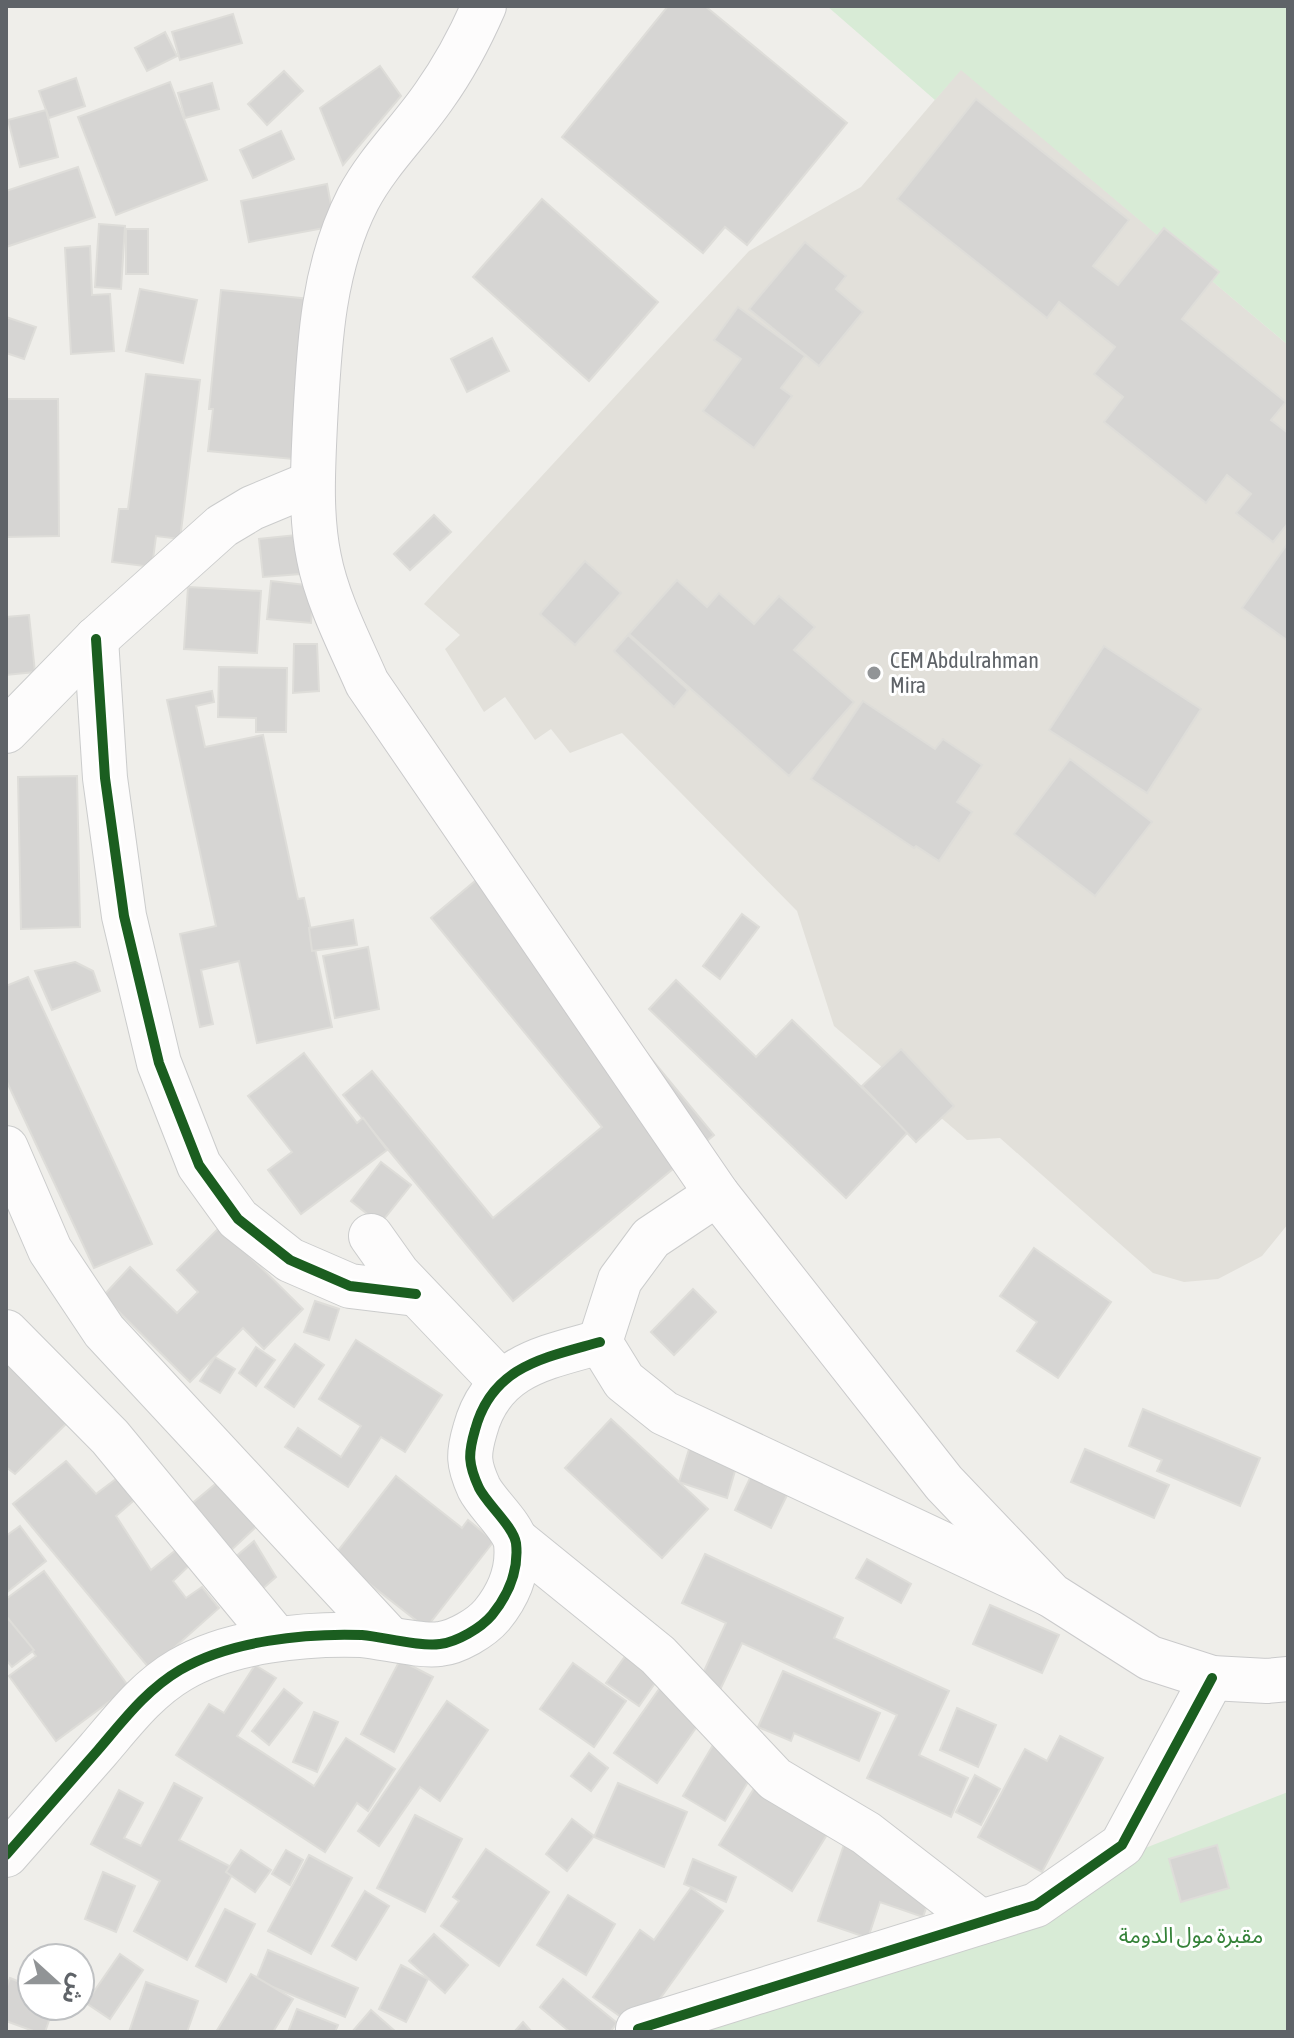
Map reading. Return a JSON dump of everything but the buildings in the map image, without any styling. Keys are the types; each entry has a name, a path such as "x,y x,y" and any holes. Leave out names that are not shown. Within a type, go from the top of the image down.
{"street":[{"path":"484,6 470,38 433,98 398,140 358,199 331,269 319,344 312,483 319,559 341,623 367,683 717,1194 944,1483 1051,1595"},
{"path":"6,731 96,639 222,526 252,508 312,483"},
{"path":"96,639 105,778 124,916 159,1063 199,1165 238,1219 290,1260 350,1286 416,1294"},
{"path":"6,1148 50,1250 104,1331 389,1638"},
{"path":"717,1194 651,1238 620,1280 600,1342 624,1381 664,1413 1051,1595 1150,1658 1212,1678 1288,1679"},
{"path":"371,1236 398,1274 500,1381"},
{"path":"6,1332 110,1437 276,1638"},
{"path":"600,1342 551,1356 500,1381 479,1415 468,1455 480,1488 516,1540 658,1655 775,1779 866,1833 981,1922"},
{"path":"6,1855 143,1698 180,1670 227,1651 276,1638 361,1635 439,1645 465,1635 489,1619 505,1599 515,1572 516,1540"},
{"path":"638,2029 1036,1905 1122,1845 1212,1678"}],"shaded area":[{"name":"CEM Abdulrahman Mira","path":"961,69 1288,345 1288,1224 1262,1256 1218,1279 1184,1282 1153,1273 1000,1138 967,1140 834,1026 797,911 622,733 570,753 551,729 535,740 505,697 484,712 445,649 460,635 424,604 749,251 861,187"}],"green space":[{"path":"827,6 1288,6 1288,345 961,70 935,100"},
{"name":"مقبرة مول الدومة","path":"1288,1792 1288,2032 676,2032"}],"cycle path":[{"path":"96,639 105,778 124,916 159,1063 199,1165 238,1219 290,1260 350,1286 416,1294"},
{"path":"6,1855 146,1696 168,1678 200,1660 268,1641 316,1636 362,1635 440,1644 461,1637 487,1620 508,1590 517,1553 514,1536 483,1494 471,1465 471,1446 483,1408 507,1378 523,1368 600,1342"},
{"path":"638,2029 1036,1905 1122,1845 1212,1678"}],"place":[{"name":"CEM Abdulrahman Mira","path":"874,673"}]}
